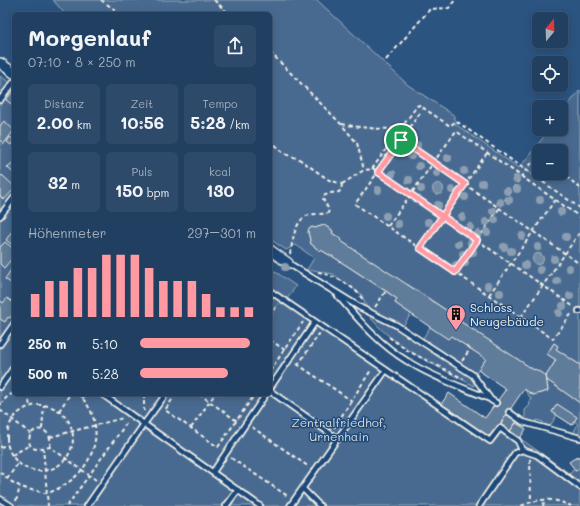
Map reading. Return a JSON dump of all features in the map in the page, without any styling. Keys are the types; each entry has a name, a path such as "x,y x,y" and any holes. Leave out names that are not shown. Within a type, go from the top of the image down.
{"street":[{"path":"0,63 12,72"},
{"path":"272,251 288,263"}],"lane":[{"path":"0,100 12,85"},
{"path":"0,216 12,201"},
{"path":"288,263 365,310 396,325 473,375 494,401 422,369 392,351 363,324 336,293"},
{"path":"272,292 490,441 500,428 518,441 522,450"},
{"path":"272,385 315,322"},
{"path":"0,344 12,327"},
{"path":"0,387 12,370"},
{"path":"290,506 386,370"},
{"path":"272,392 338,439"},
{"path":"105,396 260,506"},
{"path":"87,506 165,396"},
{"path":"213,472 265,396"},
{"path":"509,412 523,422 580,438"},
{"path":"479,506 516,453 522,450 537,455 580,487"},
{"path":"303,489 320,506"},
{"path":"226,506 238,490"},
{"path":"0,499 13,506"}],"path":[{"path":"101,0 118,12"},
{"path":"214,0 227,12"},
{"path":"386,60 430,9 449,8 454,0"},
{"path":"272,54 341,124 357,143 364,170"},
{"path":"373,169 416,107 419,105 450,126 456,121 580,208"},
{"path":"420,113 355,204 454,273 553,339 578,310 578,305"},
{"path":"341,124 360,127 396,129 404,126"},
{"path":"388,226 456,131 580,217"},
{"path":"401,140 580,264"},
{"path":"272,142 285,154 299,160 329,180 342,184"},
{"path":"420,248 487,153"},
{"path":"454,273 525,170 532,163"},
{"path":"288,263 297,226 300,220 309,215 328,213 329,210 323,196 326,194 339,192 342,184 364,170 373,169 578,310"},
{"path":"568,178 580,188"},
{"path":"489,295 555,200"},
{"path":"522,317 580,232"},
{"path":"379,302 386,291"},
{"path":"272,313 278,304 274,302"},
{"path":"272,368 304,322 297,318"},
{"path":"298,365 319,334 325,338"},
{"path":"272,341 284,350 298,365 352,401"},
{"path":"464,359 470,348"},
{"path":"330,434 372,370 366,366"},
{"path":"0,405 12,394"},
{"path":"28,396 30,407"},
{"path":"59,411 69,396"},
{"path":"144,396 144,424"},
{"path":"175,396 165,410 218,447 254,396"},
{"path":"202,396 315,471"},
{"path":"191,428 214,396"},
{"path":"0,472 7,479 20,487 47,492 57,489 73,480 91,455 96,439 96,426 90,410 82,398"},
{"path":"42,429 44,405"},
{"path":"44,405 59,411 64,415 72,432 73,443 66,458 59,465 45,470 36,471 22,466 12,455 8,445 7,434 12,420 23,409 44,405"},
{"path":"0,410 31,434"},
{"path":"50,437 96,426 132,415"},
{"path":"67,506 132,415"},
{"path":"30,446 29,439 31,434 35,430 42,429 47,432 50,437 50,447"},
{"path":"0,447 8,445"},
{"path":"30,446 36,449 50,447 102,485"},
{"path":"12,455 30,446"},
{"path":"43,448 48,506"},
{"path":"530,452 531,502"},
{"path":"225,454 294,501"},
{"path":"7,479 18,462"},
{"path":"13,506 20,487"},
{"path":"543,506 545,499"},
{"path":"521,506 545,499 571,506"}],"green space":[{"path":"53,0 317,0 408,85 455,116 453,118 457,121 455,124 519,168 532,152 532,180 568,180 568,144 538,144 544,136 568,136 568,105 580,90 580,310 578,313 580,315 580,365 556,349 558,346 554,343 547,354 556,360 546,376 534,370 341,241 342,239 332,233 333,231 324,225 309,229 308,232 311,244 320,251 321,250 332,256 397,299 395,303 411,314 403,326 366,307 362,295 333,274 313,270 305,273 314,258 296,245 286,250 272,240 272,12 63,12"},
{"name":"Zentralfriedhof, Urnenhain","path":"0,76 12,84 12,396 272,396 272,269 296,286 287,299 491,438 500,424 570,474 573,470 576,471 580,464 580,506 0,506"},
{"path":"368,314 395,327 474,379 474,386 432,364 403,346 378,326"},
{"path":"430,327 451,336 486,359 476,373 423,338"},
{"path":"547,380 580,403 580,434 573,433 578,424 574,421 572,425 557,415 550,426 537,420 535,423 525,420 525,410 530,405 529,402 532,400 524,389 533,395 548,391"}],"shaded area":[{"path":"438,183 442,185 444,189 442,193 438,195 434,193 432,189 434,185"},
{"path":"538,253 542,255 544,259 542,263 538,265 534,263 532,259 534,255"}],"building":[{"path":"12,92 12,104 6,100"},
{"path":"4,121 12,128 12,133 4,144 0,140 0,126"},
{"path":"10,137 12,138 11,145 7,142"},
{"path":"12,163 12,172 7,167"},
{"path":"2,175 12,184 12,191 4,200 0,196 0,177"},
{"name":"Schloss Neugebäude","path":"324,225 333,231 332,233 342,240 341,241 461,320 461,322 534,370 535,369 546,376 548,391 533,395 524,389 491,438 441,404 449,393 485,418 506,389 478,370 486,359 451,336 448,339 395,303 397,299 386,291 311,244 308,232 309,229"},
{"path":"12,231 12,244 6,240"},
{"path":"5,242 12,247 12,258 4,268 0,264 0,247"},
{"path":"12,268 12,284 5,279"},
{"path":"7,298 12,302 12,316 10,318 8,317 5,322 0,319 0,300 3,303"},
{"path":"554,343 558,346 556,349 580,365 580,403 547,380 546,376 556,360 547,354"},
{"path":"557,404 577,417 572,425 552,412"},
{"path":"507,414 517,421 510,431 500,424"},
{"path":"516,423 526,429 520,438 510,431"},
{"path":"578,456 580,459 580,468 576,471 569,462"}],"place":[{"name":"Schloss Neugebäude","path":"456,331"}],"route":[{"path":"401,140 378,172 443,216 477,240 455,272 420,248 443,216 465,184 401,140"}]}
